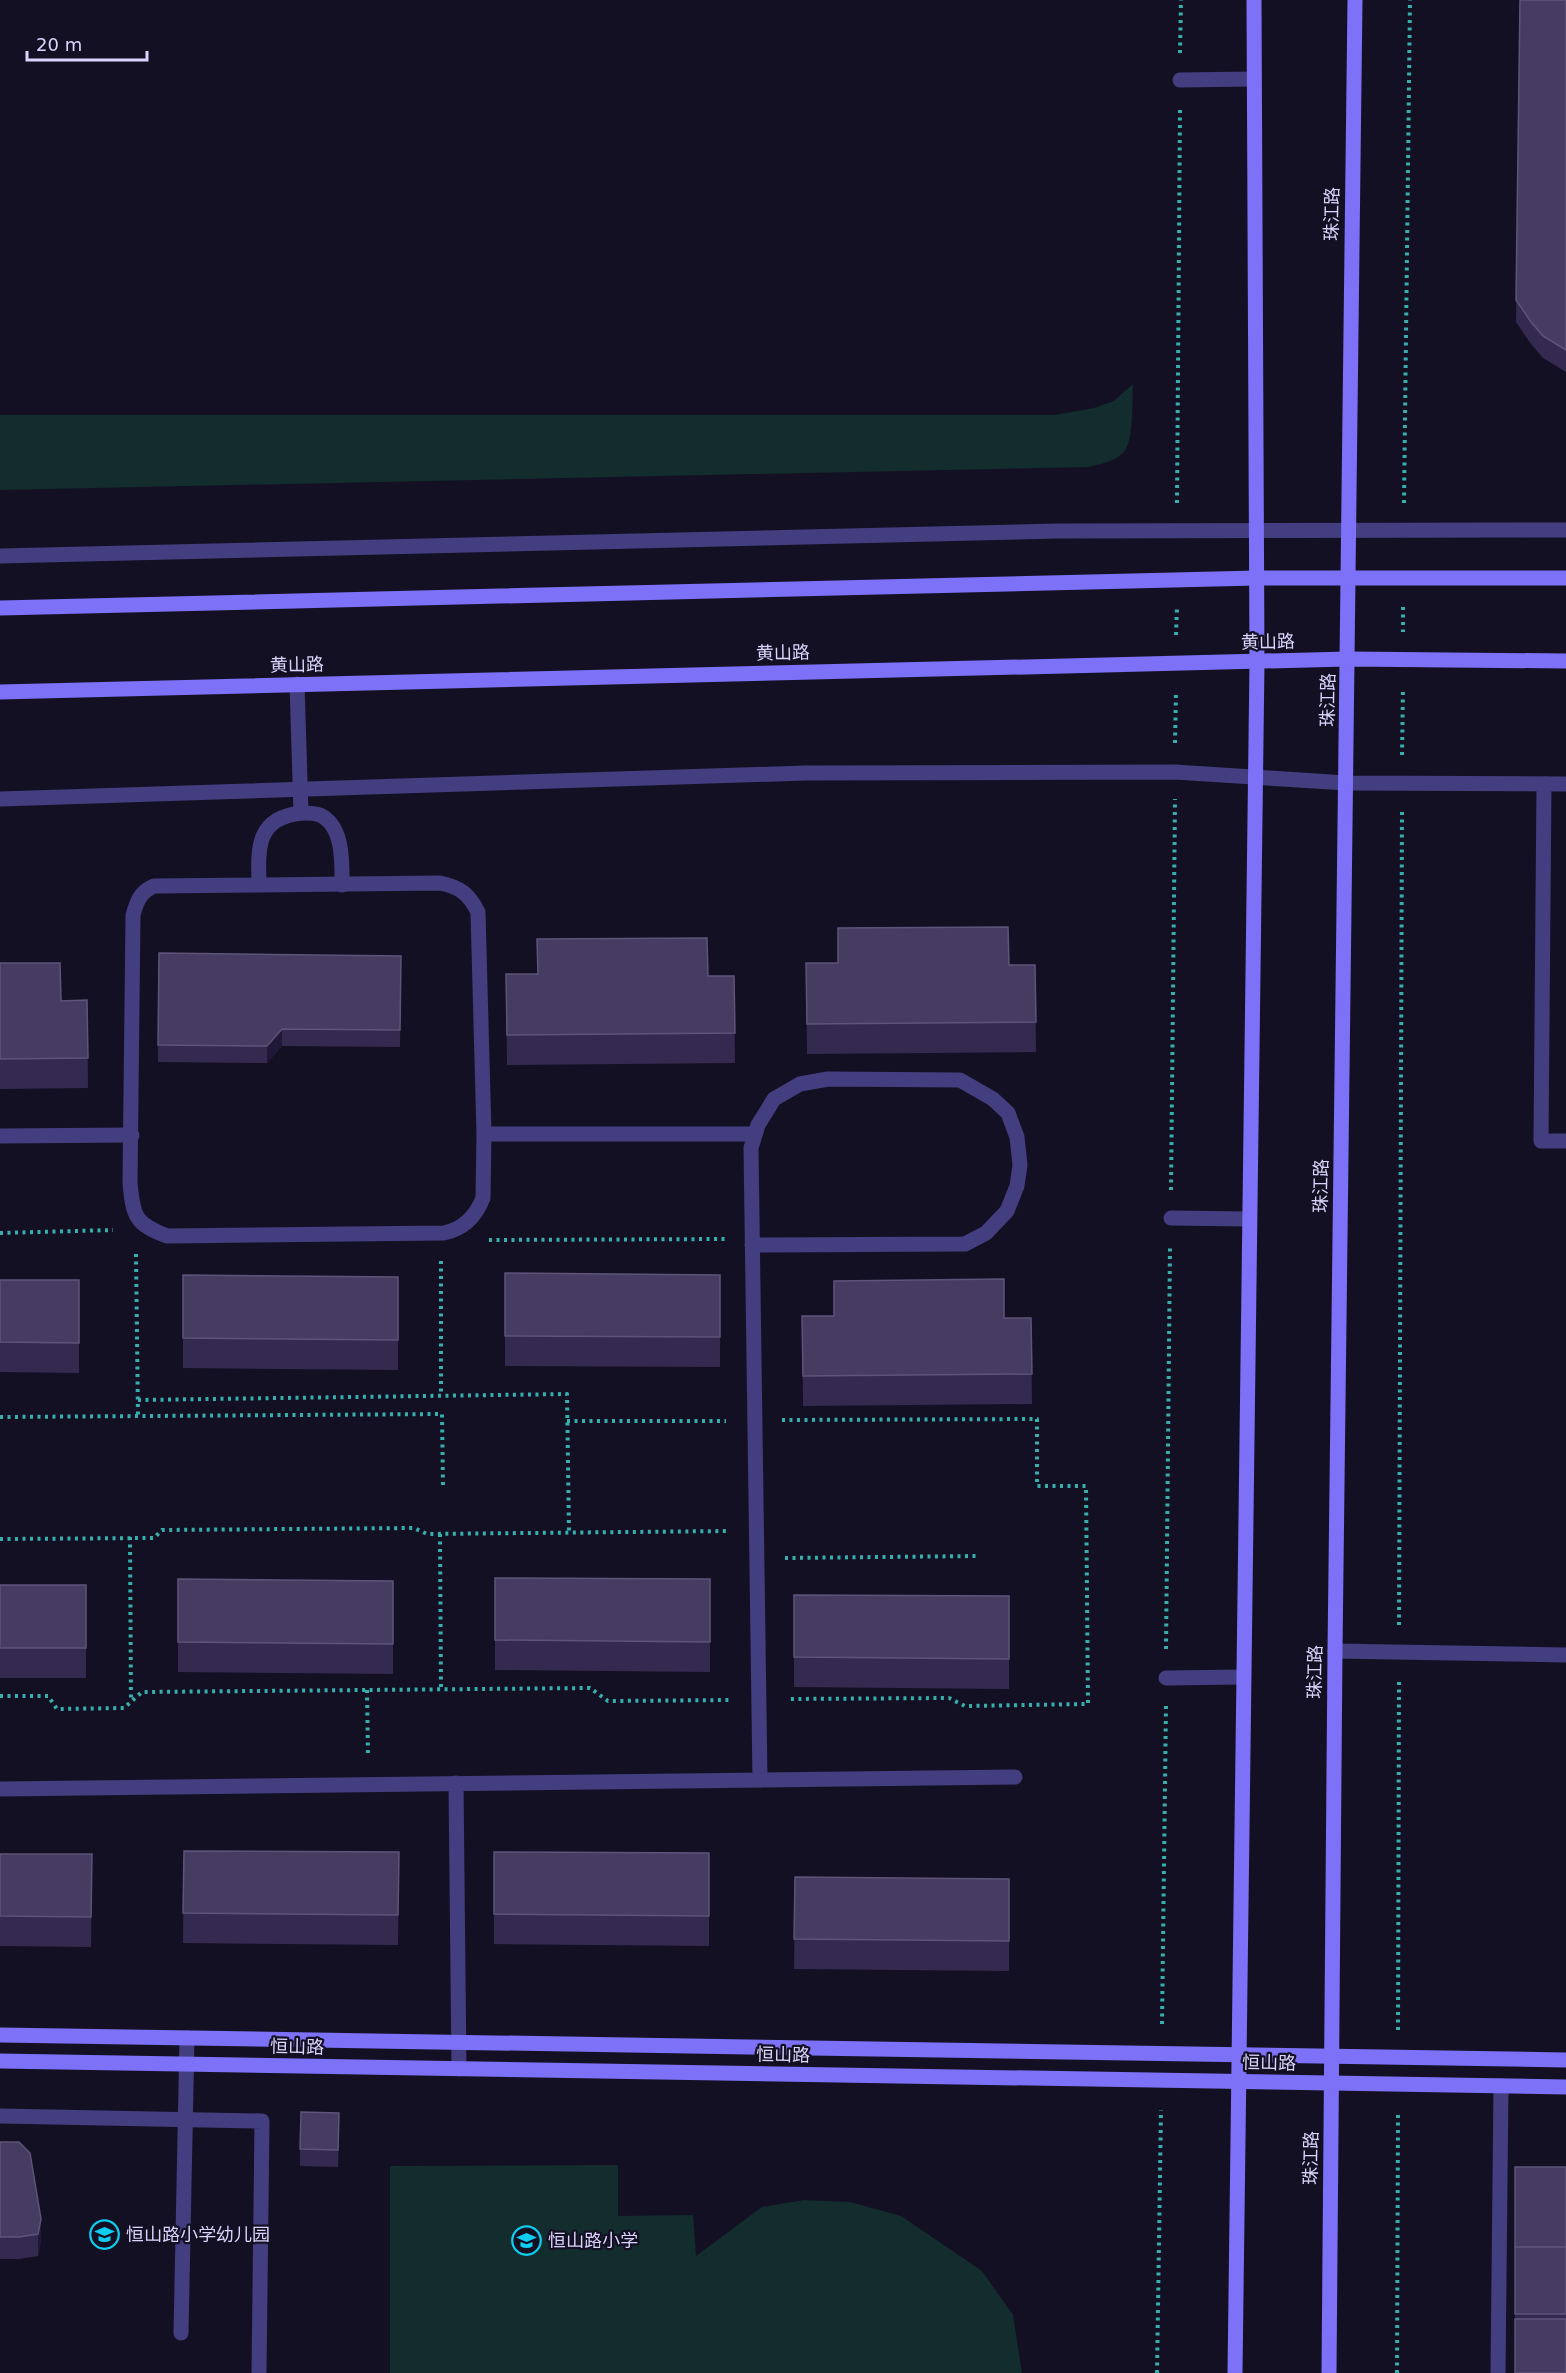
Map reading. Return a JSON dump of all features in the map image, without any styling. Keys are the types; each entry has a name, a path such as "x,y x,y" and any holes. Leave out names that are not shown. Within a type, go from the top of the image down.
{"street":[{"path":"1235,2373 1257,662 1254,0"},
{"name":"珠江路","path":"1329,2373 1335,1652 1348,659 1347,529 1355,0"},
{"path":"0,608 1347,576 1566,578"},
{"name":"黄山路","path":"0,692 1348,659 1566,661"},
{"name":"恒山路","path":"0,2036 1566,2060"},
{"name":"恒山路","path":"0,2061 1566,2087"}],"lane":[{"path":"1180,80 1253,79"},
{"path":"0,556 1059,531 1566,530"},
{"path":"297,684 301,813"},
{"path":"0,799 805,772 1175,772 1346,783 1566,784"},
{"path":"1544,784 1541,1141 1566,1142"},
{"path":"259,885 258,849 261,839 274,821 285,815 301,813 320,815 332,826 341,853 342,885"},
{"path":"440,883 456,886 471,898 478,912 484,1134 483,1198 479,1207 458,1230 441,1233 167,1236 142,1229 133,1208 130,1183 133,915 136,903 141,894 154,886 259,885 440,883"},
{"path":"752,1242 965,1244 986,1233 1006,1211 1017,1186 1020,1166 1017,1137 1008,1113 993,1099 960,1080 828,1079 800,1084 774,1099 758,1125 751,1148 752,1242 755,1420 758,1558 760,1780"},
{"path":"484,1134 755,1134"},
{"path":"0,1137 132,1135"},
{"path":"1171,1218 1249,1219"},
{"path":"1335,1652 1566,1655"},
{"path":"1166,1678 1243,1677"},
{"path":"0,1789 1015,1777"},
{"path":"456,1783 459,2069"},
{"path":"181,2333 187,2038"},
{"path":"1498,2373 1501,2086"},
{"path":"0,2116 262,2121 259,2373"}],"path":[{"path":"1404,529 1410,0"},
{"path":"1398,2058 1403,577"},
{"path":"0,1233 142,1229 138,1416"},
{"path":"458,1230 478,1240 752,1242"},
{"path":"441,1233 441,1396"},
{"path":"138,1400 567,1394 569,1532"},
{"path":"0,1417 442,1414 443,1486"},
{"path":"0,1696 48,1696 57,1709 124,1708 142,1692 590,1688 608,1701 948,1698 965,1706 1088,1704 1086,1486 1037,1486 1037,1419 567,1421"},
{"path":"0,1539 154,1538 162,1530 185,1529 414,1528 427,1534 757,1530"},
{"path":"440,1534 441,1689"},
{"path":"130,1537 131,1702"},
{"path":"758,1558 980,1556"},
{"path":"366,1690 368,1784"},
{"path":"1397,2373 1398,2085"}],"green space":[{"path":"1133,384 1131,431 1127,448 1115,459 1088,467 0,490 0,415 1055,415 1094,408 1114,401"},
{"path":"618,2165 618,2216 693,2215 696,2256 762,2207 804,2200 850,2202 901,2216 982,2271 1013,2315 1022,2373 390,2373 390,2166"}],"building":[{"path":"1520,0 1566,0 1566,350 1543,336 1516,300"},
{"path":"1008,927 1009,965 1035,965 1036,1022 807,1024 806,963 838,963 838,928"},
{"path":"707,938 708,976 734,976 735,1033 507,1035 506,974 538,974 537,939"},
{"path":"159,953 401,956 400,1030 282,1029 267,1046 158,1045"},
{"path":"0,963 60,963 61,1001 87,1000 88,1058 0,1059"},
{"path":"505,1273 720,1275 720,1337 505,1336"},
{"path":"183,1275 398,1277 398,1340 183,1338"},
{"path":"1004,1279 1004,1318 1031,1318 1032,1374 803,1376 802,1316 834,1316 834,1281"},
{"path":"0,1280 79,1280 79,1343 0,1342"},
{"path":"495,1578 710,1579 710,1642 495,1640"},
{"path":"178,1579 393,1581 393,1644 178,1642"},
{"path":"0,1585 86,1585 86,1648 0,1648"},
{"path":"794,1595 1009,1596 1009,1659 794,1657"},
{"path":"184,1851 399,1852 398,1915 183,1913"},
{"path":"494,1852 709,1853 709,1916 494,1914"},
{"path":"0,1854 92,1854 91,1917 0,1916"},
{"path":"795,1877 1009,1879 1009,1941 794,1939"},
{"path":"301,2112 339,2113 338,2150 300,2149"},
{"path":"0,2142 19,2142 30,2153 41,2219 38,2234 0,2237"},
{"path":"1515,2167 1566,2167 1566,2247 1515,2247"},
{"path":"1515,2247 1566,2247 1566,2314 1515,2314"},
{"path":"1515,2319 1566,2319 1566,2373 1515,2373"}],"place":[{"name":"恒山路小学幼儿园","path":"105,2235"},
{"name":"恒山路小学","path":"527,2241"}]}
